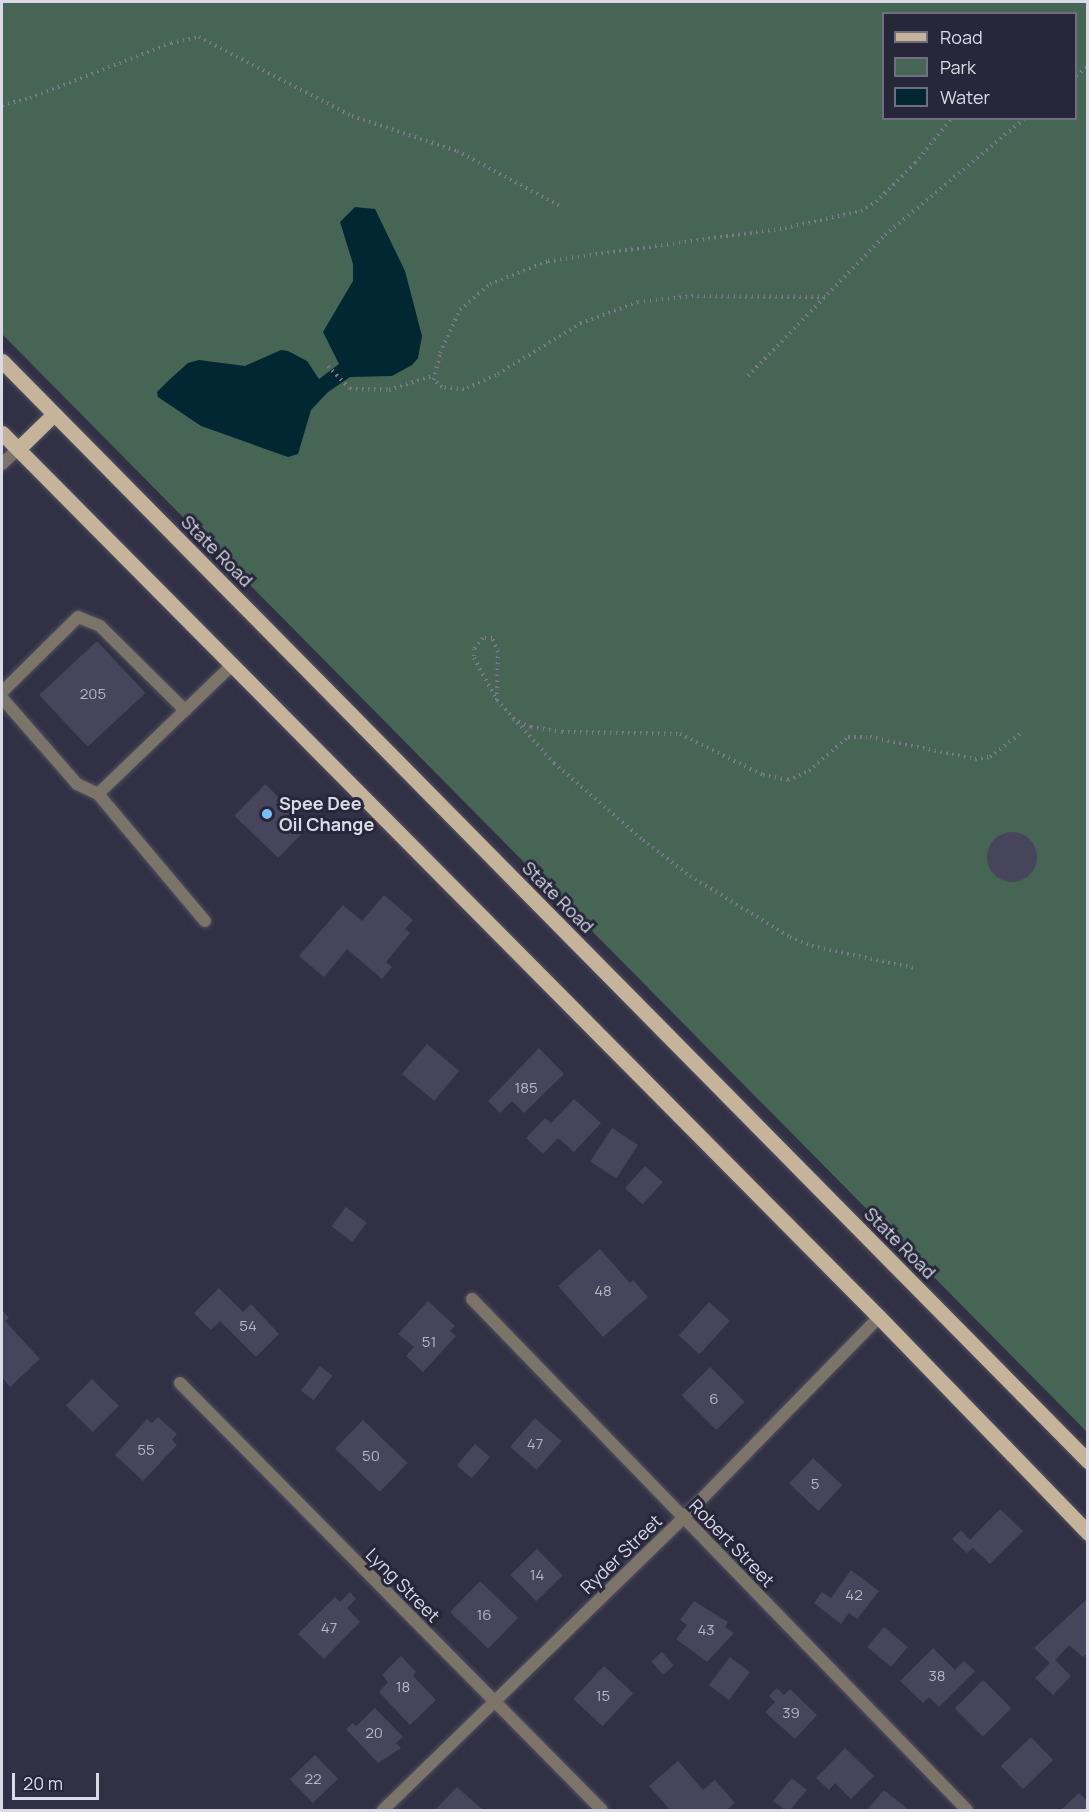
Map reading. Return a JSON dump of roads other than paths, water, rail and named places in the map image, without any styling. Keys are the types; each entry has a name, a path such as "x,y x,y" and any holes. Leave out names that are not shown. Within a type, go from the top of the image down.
{"main road":[{"name":"State Road","path":"2,361 1088,1461"},
{"path":"18,449 54,414"},
{"path":"2,433 879,1317 1088,1533"}],"street":[{"path":"2,464 18,449"},
{"path":"2,692 78,617 100,626 185,710"},
{"path":"99,794 231,666"},
{"path":"2,698 77,784 99,794 205,921"},
{"name":"Robert Street","path":"472,1299 967,1810"},
{"name":"Ryder Street","path":"383,1810 683,1518 879,1317"},
{"name":"Lyng Street","path":"180,1383 602,1810"}],"water":[{"path":"355,207 375,209 405,271 422,336 418,358 412,365 392,376 350,377 328,392 311,410 298,454 288,457 201,426 158,397 157,392 169,380 188,363 199,360 245,366 281,350 288,351 307,361 319,379 339,364 323,332 353,281 353,264 340,222"}],"place":[{"name":"Spee Dee Oil Change","path":"267,814"}]}
